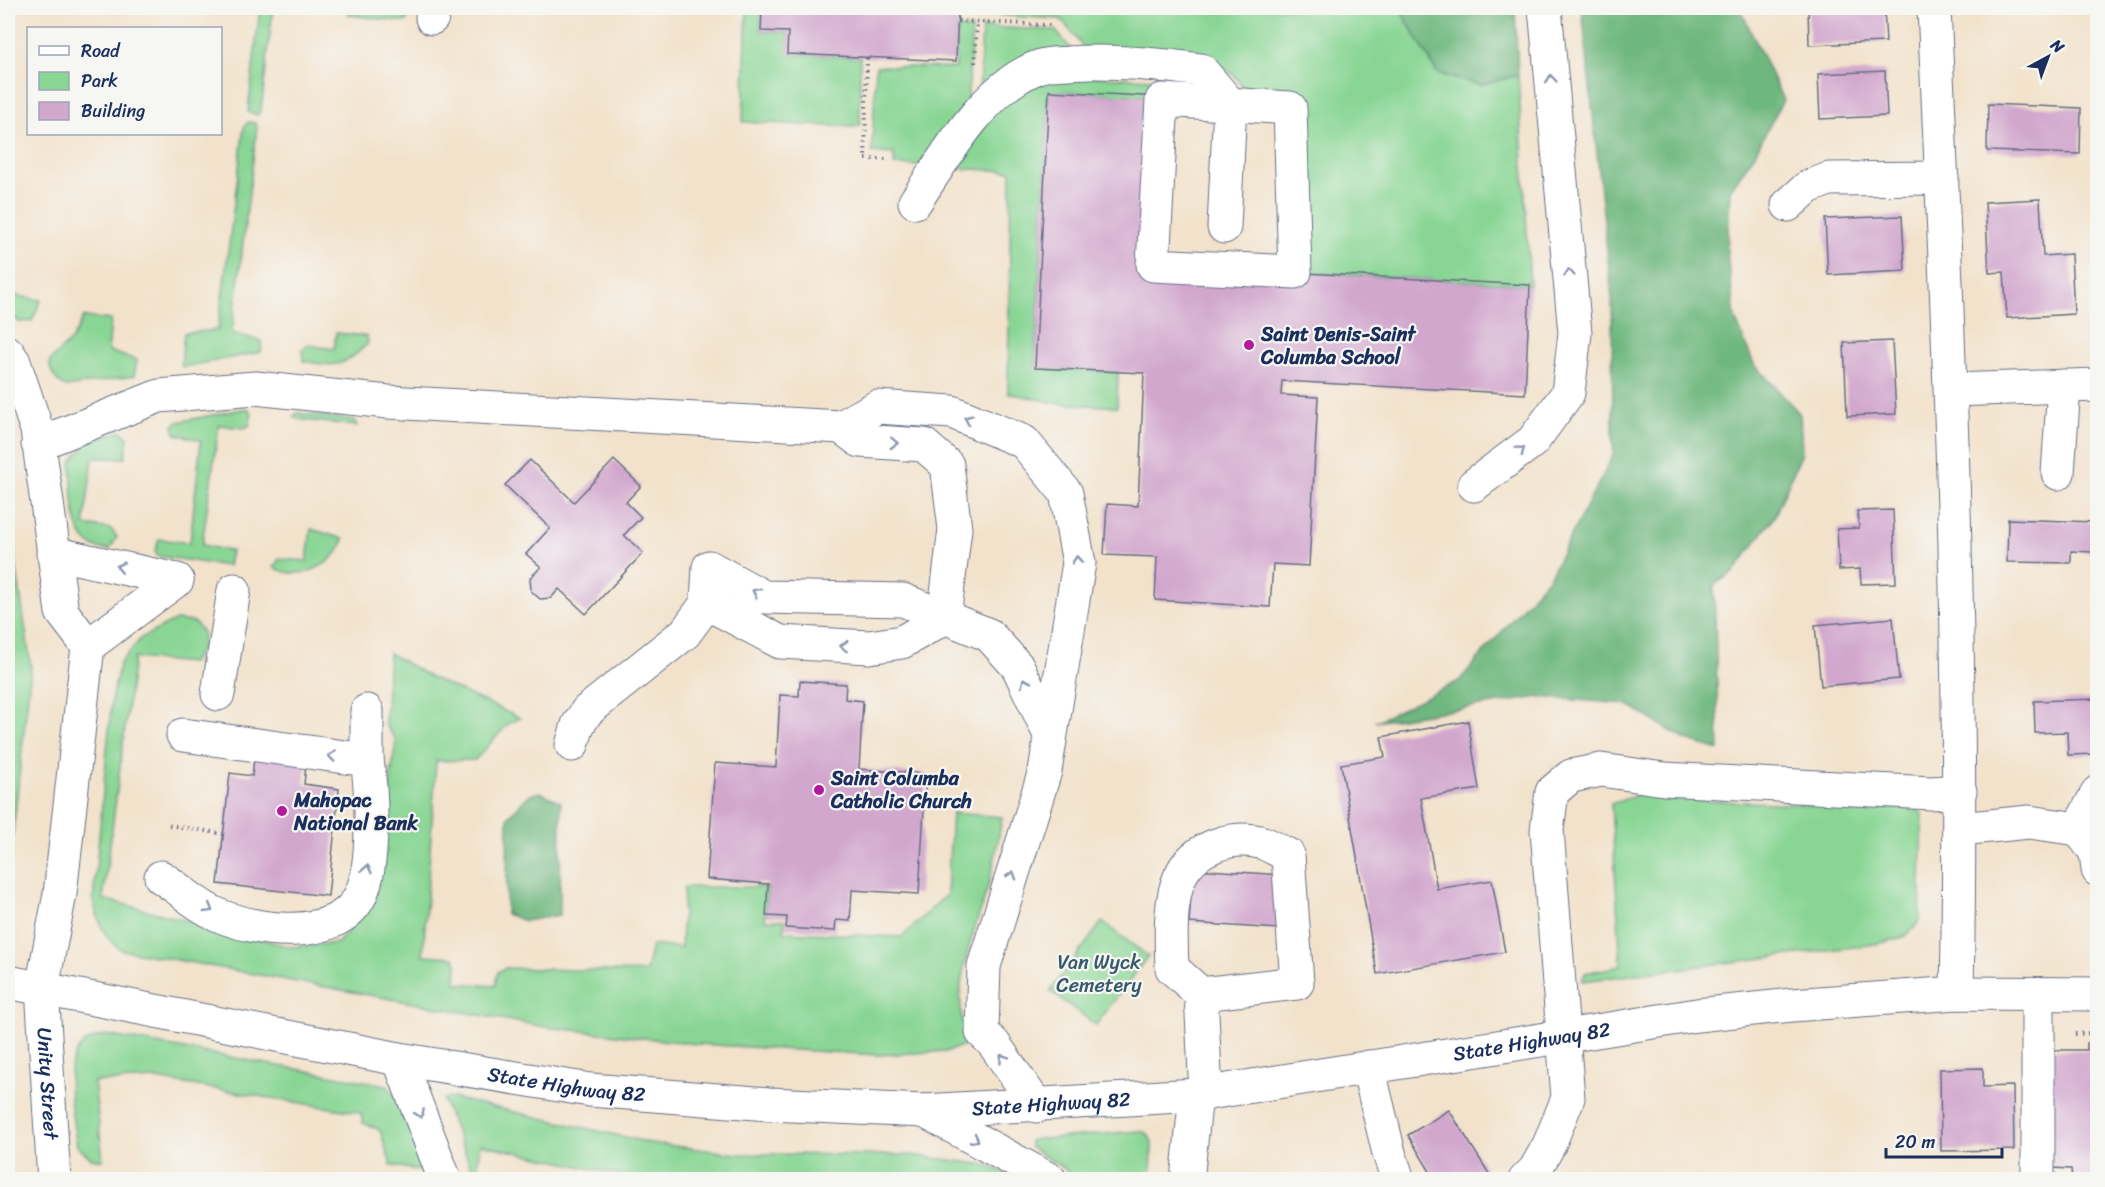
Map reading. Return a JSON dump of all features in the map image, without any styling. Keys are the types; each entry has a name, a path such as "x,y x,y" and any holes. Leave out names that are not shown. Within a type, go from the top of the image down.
{"main road":[{"path":"1474,485 1533,441 1568,393 1575,333 1545,8"},
{"path":"1934,8 1951,390 1960,791 1957,993"},
{"path":"915,202 972,119 1005,86 1041,66 1087,62 1143,62 1201,70 1230,104 1224,226"},
{"path":"1162,100 1230,104 1290,108 1295,272 1153,265 1162,100"},
{"path":"1788,206 1808,187 1829,179 1942,178"},
{"path":"8,353 14,362 37,430 38,444 53,553 62,612 88,646 177,580 53,553"},
{"path":"1951,390 2097,385"},
{"path":"2058,473 2064,386"},
{"path":"38,444 159,396 255,388 388,402 841,427 877,407 952,412 1024,442 1065,493 1079,563 1045,771 984,966 982,1032 994,1044 1036,1106"},
{"path":"841,427 860,441 924,445 947,465 955,529 944,618"},
{"path":"572,746 578,725 587,711 685,633 707,603 709,567 764,597 903,600 989,635 1018,667 1050,735"},
{"path":"218,694 234,590"},
{"path":"707,603 780,642 880,645 902,642 944,618"},
{"name":"Unity Street","path":"54,1179 42,988 60,894 88,646"},
{"path":"161,877 213,913 259,927 300,930 343,918 360,897 369,867 367,711"},
{"path":"183,735 369,772"},
{"path":"1525,1179 1534,1170 1550,1145 1568,1098 1547,830 1552,792 1571,776 1601,770 1675,780 1931,793 1960,791"},
{"path":"2078,829 2097,792"},
{"path":"1960,829 2029,822 2078,829 2096,852 2097,870"},
{"path":"1187,1179 1201,1095 1201,994 1172,968 1170,930 1180,877 1196,855 1221,842 1262,843 1288,855 1297,983 1201,994"},
{"name":"State Highway 82","path":"8,982 399,1059 590,1090 769,1104 924,1111 1201,1095 1697,1015 1851,1000 1957,993 2097,994"},
{"path":"2038,994 2038,1179"},
{"path":"399,1059 445,1179"},
{"path":"1368,1067 1389,1153 1398,1179"},
{"path":"924,1111 1050,1179"}],"path":[{"path":"867,58 865,159 887,159"},
{"path":"169,825 224,834"}],"green space":[{"path":"260,8 273,8 261,111 257,115 248,112"},
{"path":"350,8 409,17 405,22 350,15 347,11"},
{"path":"747,8 762,8 761,31 788,32 788,54 860,57 860,125 855,127 743,122"},
{"path":"958,8 1399,8 1438,74 1481,85 1518,75 1530,285 1295,272 1290,108 1249,95 1234,75 1200,54 1083,47 1061,19 958,13"},
{"path":"1399,8 1515,8 1518,75 1481,85 1438,74"},
{"path":"1582,8 1740,8 1783,100 1755,153 1730,191 1727,254 1735,318 1754,364 1800,414 1802,453 1774,517 1734,572 1714,585 1719,750 1686,740 1626,704 1539,697 1375,722 1459,681 1549,577 1613,456 1612,299"},
{"path":"982,27 1055,30 1072,50 979,98"},
{"path":"958,28 972,29 967,109 922,166 894,165 894,154 872,152 876,66 955,68"},
{"path":"1045,75 1184,80 1201,102 1161,97 1049,91 1035,367 1118,372 1117,407 1056,403 1008,393 1011,171 952,168 1004,101"},
{"path":"248,122 255,123 257,127 232,333 262,341 261,352 183,367 181,365 184,333 218,330 244,127"},
{"path":"8,291 12,295 41,300 32,321 19,322 8,311"},
{"path":"84,317 111,320 108,351 137,360 134,376 66,387 56,379 50,368 50,361 72,339"},
{"path":"336,333 367,336 368,343 352,357 339,364 303,361 302,349 308,345 334,349"},
{"path":"247,408 252,413 249,426 243,428 219,425 202,545 231,551 228,566 157,556 155,551 159,539 190,543 201,440 175,434 174,425 178,422"},
{"path":"297,413 354,420 357,426 297,419 293,417"},
{"path":"121,431 128,438 125,458 93,458 84,525 111,529 117,537 110,549 96,548 86,541 76,518 71,462 89,440"},
{"path":"8,510 31,667 8,878"},
{"path":"311,529 344,539 340,549 333,557 315,569 304,572 294,573 274,567 279,559 307,561"},
{"path":"176,620 194,622 203,632 202,647 192,663 134,658 103,899 291,947 338,943 366,909 377,879 396,740 385,724 389,653 428,676 520,718 508,724 475,760 436,761 423,955 454,957 457,963 456,983 495,986 498,972 505,968 646,972 652,945 681,948 684,887 767,887 765,920 785,920 784,932 902,937 947,894 952,813 1002,817 993,869 969,945 961,983 962,1022 968,1044 948,1051 879,1055 697,1044 545,1027 122,950 106,935 93,901 112,697 120,663 141,638"},
{"path":"540,792 561,802 560,915 525,921 506,914 508,817 529,795"},
{"path":"1638,795 1662,795 1672,799 1917,809 1923,814 1920,918 1916,926 1906,935 1869,945 1582,981 1585,973 1621,966 1611,804"},
{"name":"Van Wyck Cemetery","path":"1102,922 1148,956 1096,1025 1050,991"},
{"path":"106,1035 386,1085 403,1104 425,1172 391,1165 380,1130 363,1123 361,1113 156,1079 94,1082 103,1160 91,1158 77,1146 71,1106 70,1077 76,1052 84,1043"},
{"path":"449,1097 651,1143 737,1154 912,1155 987,1165 1019,1179 638,1179 480,1144 476,1179 443,1100"},
{"path":"1139,1131 1147,1133 1152,1142 1151,1179 1080,1179 1030,1147 1030,1140"}],"building":[{"path":"762,8 958,8 956,61 787,54 788,32 761,31"},
{"path":"1808,8 1884,8 1886,42 1809,45"},
{"path":"1885,71 1887,116 1820,119 1818,74"},
{"path":"1049,91 1162,97 1153,265 1530,285 1525,394 1282,381 1281,395 1318,397 1309,566 1273,564 1270,607 1155,600 1157,557 1104,555 1107,504 1138,506 1144,373 1035,368"},
{"path":"1988,104 2081,108 2080,154 1987,151"},
{"path":"2040,199 2043,256 2071,254 2074,314 2007,318 2004,272 1989,273 1985,202"},
{"path":"1902,216 1905,271 1828,275 1825,219"},
{"path":"1892,341 1896,414 1847,416 1844,343"},
{"path":"530,460 574,502 614,460 641,486 626,502 641,517 624,535 643,553 586,614 559,589 551,598 540,599 531,591 530,578 541,567 526,554 550,528 505,485"},
{"path":"1893,510 1896,583 1861,584 1860,569 1839,570 1837,529 1859,528 1857,511"},
{"path":"2008,519 2094,522 2094,552 2071,551 2071,563 2007,562"},
{"path":"1893,618 1899,679 1821,686 1815,625"},
{"name":"Saint Columba Catholic Church","path":"800,681 846,684 845,699 863,701 859,769 926,774 919,894 852,890 850,921 836,920 835,931 786,928 787,917 766,916 768,884 707,879 715,763 776,767 780,695 799,696"},
{"path":"2098,699 2098,754 2068,755 2067,732 2035,733 2034,701"},
{"path":"1468,721 1479,789 1421,798 1437,889 1492,880 1505,952 1377,974 1341,764 1385,757 1381,737"},
{"name":"Mahopac National Bank","path":"257,732 309,738 304,784 339,789 328,896 218,884 230,773 252,776"},
{"path":"1193,869 1282,875 1279,929 1189,923"},
{"path":"2087,1043 2098,1043 2098,1180 2072,1180 2071,1169 2052,1168 2050,1050 2087,1050"},
{"path":"1983,1068 1983,1087 2013,1086 2014,1150 1941,1151 1940,1069"},
{"path":"1449,1110 1493,1180 1435,1180 1408,1135"}],"place":[{"name":"Saint Denis-Saint Columba School","path":"1249,345"},
{"name":"Saint Columba Catholic Church","path":"819,790"},
{"name":"Mahopac National Bank","path":"282,811"}]}
